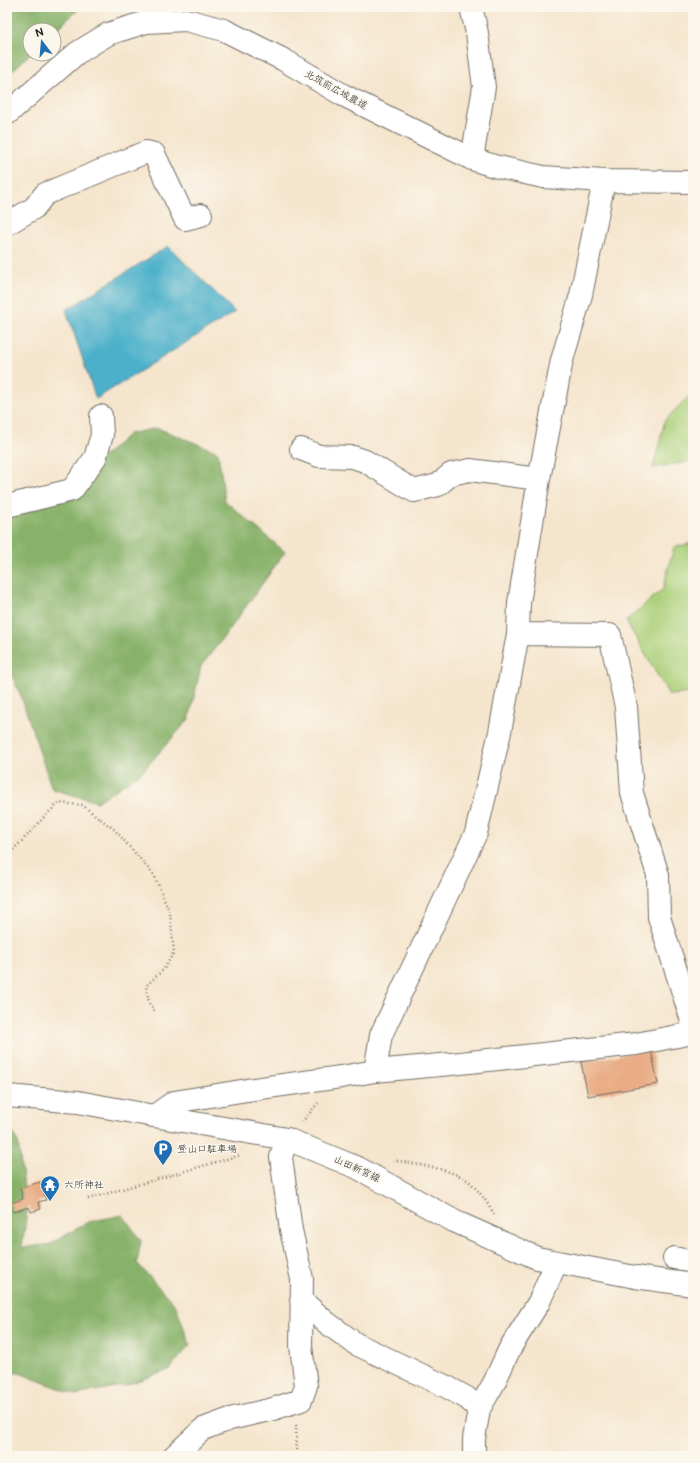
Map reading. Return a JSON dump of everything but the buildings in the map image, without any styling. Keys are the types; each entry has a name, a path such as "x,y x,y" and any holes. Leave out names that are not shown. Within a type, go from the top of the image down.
{"street":[{"path":"471,7 477,33 484,87 472,159"},
{"name":"北筑前広域農道","path":"7,114 77,54 108,34 146,22 186,20 224,30 284,60 342,95 472,159 494,166 543,177 604,181 693,182"},
{"path":"7,224 34,208 45,194 146,152 154,154 184,219 201,215"},
{"path":"375,1071 381,1035 476,833 500,732 518,634 520,603 539,479 562,360 581,295 604,181"},
{"path":"7,506 72,490 95,458 102,435 101,416"},
{"path":"301,450 319,456 353,457 359,459 414,492 438,485 451,474 470,470 539,479"},
{"path":"518,634 610,635 626,707 632,793 658,875 659,917 693,1024"},
{"path":"154,1116 174,1102 375,1071 636,1044 693,1033"},
{"name":"山田新宮線","path":"7,1096 78,1102 287,1139 358,1168 454,1221 537,1258 556,1263 635,1277 693,1285"},
{"path":"174,1456 203,1429 230,1419 273,1409 301,1400 306,1386 301,1346 302,1279 291,1230 281,1157 287,1139"},
{"path":"474,1456 474,1439 479,1410 494,1383 510,1348 539,1302 556,1263"},
{"path":"301,1300 327,1323 356,1344 447,1387 467,1398 479,1410"}],"path":[{"path":"7,855 22,842 43,817 59,804 82,805 115,830 154,875 170,913 174,952 164,969 146,986 149,1003 156,1013"},
{"path":"287,1139 341,1077"},
{"path":"88,1199 241,1155"},
{"path":"387,1159 440,1169 468,1181 487,1202 502,1228 507,1245"},
{"path":"288,1404 296,1425 298,1456"}],"green space":[{"path":"7,7 81,7 62,25 62,22 22,22 22,62 7,76"},
{"path":"693,396 693,461 653,468 665,420 688,397"},
{"path":"157,428 218,452 225,501 285,552 227,633 201,666 189,719 141,773 97,802 52,789 21,696 7,665 7,507 72,484 129,434"},
{"path":"693,543 693,693 669,695 626,621 663,589 674,547"},
{"path":"7,1122 18,1142 27,1211 22,1248 51,1244 88,1222 123,1215 141,1241 137,1263 176,1306 190,1345 169,1370 126,1385 76,1395 19,1373 7,1372"}],"water":[{"path":"168,246 235,312 96,399 66,310"}],"place":[{"name":"登山口駐車場","path":"163,1166"},
{"name":"六所神社","path":"50,1202"}]}
